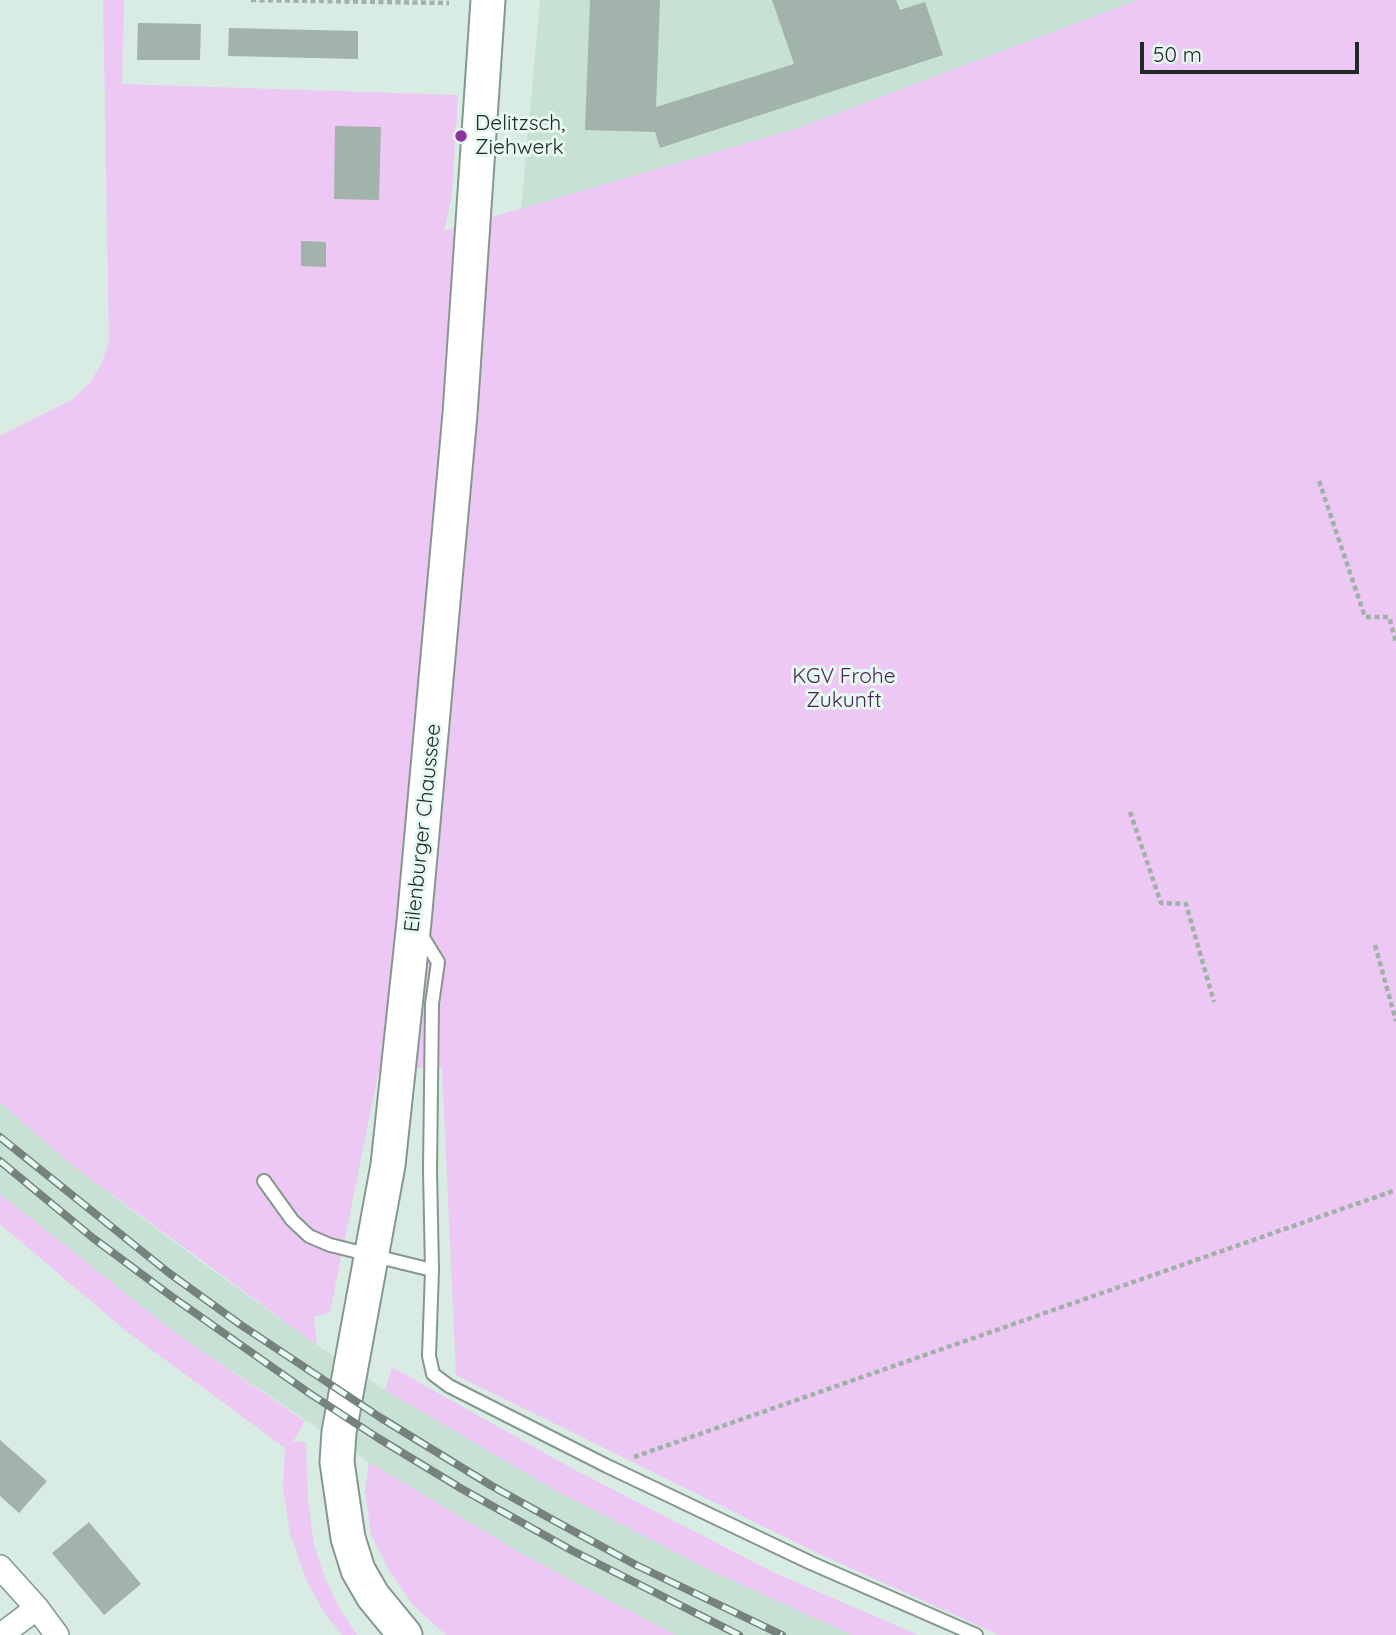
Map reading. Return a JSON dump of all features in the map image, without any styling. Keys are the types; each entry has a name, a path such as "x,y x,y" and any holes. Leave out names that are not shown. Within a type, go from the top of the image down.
{"street":[{"name":"Eilenburger Chaussee","path":"405,1635 373,1597 358,1570 348,1538 337,1462 339,1432 388,1165 414,922 460,414 488,0"},
{"path":"0,1567 57,1635"},
{"path":"1,1635 37,1608"}],"lane":[{"path":"414,922 438,962 432,1004 429,1170 432,1270 429,1356 433,1374 449,1386 607,1466 811,1563 976,1635"},
{"path":"264,1181 292,1220 309,1236 330,1245 432,1270"}],"path":[{"path":"251,0 449,3"},
{"path":"1319,481 1365,617 1388,617 1396,642"},
{"path":"1130,812 1161,903 1186,904 1214,1002"},
{"path":"1375,945 1396,1021"},
{"path":"607,1466 1396,1190"}],"shaded area":[{"path":"540,0 1138,0 799,128 521,209"},
{"path":"0,1102 69,1163 201,1262 385,1390 555,1490 716,1573 852,1635 675,1635 520,1553 369,1462 178,1335 0,1194"}],"green space":[{"name":"KGV Frohe Zukunft","path":"103,0 124,0 122,84 458,95 452,195 444,231 799,128 1138,0 1396,0 1396,1635 999,1635 815,1552 456,1375 442,1067 379,1070 330,1312 314,1317 317,1345 69,1163 0,1102 0,436 71,400 89,384 102,363 109,341"},
{"path":"0,1194 178,1335 305,1421 293,1442 306,1442 308,1501 314,1544 325,1578 357,1635 342,1635 325,1614 306,1580 290,1533 283,1489 285,1448 126,1331 0,1224"},
{"path":"392,1367 575,1470 775,1573 918,1635 852,1635 716,1573 555,1490 385,1390"},
{"path":"369,1462 520,1553 675,1635 446,1635 413,1605 390,1572 371,1535 365,1491"}],"building":[{"path":"590,0 660,0 656,107 794,64 772,0 896,0 900,10 925,2 943,55 660,148 655,132 585,130"},
{"path":"138,23 201,24 200,60 137,60"},
{"path":"229,28 358,31 358,59 228,56"},
{"path":"335,126 381,127 379,200 334,199"},
{"path":"301,241 326,242 326,267 301,266"},
{"path":"0,1440 47,1481 19,1513 0,1496"},
{"path":"89,1522 141,1584 104,1615 52,1553"}],"railway":[{"path":"0,1137 169,1273 241,1325 381,1418 492,1486 636,1565 782,1635"},
{"path":"0,1161 93,1238 171,1296 378,1438 571,1550 739,1635"}],"place":[{"name":"Delitzsch, Ziehwerk","path":"461,136"}]}
